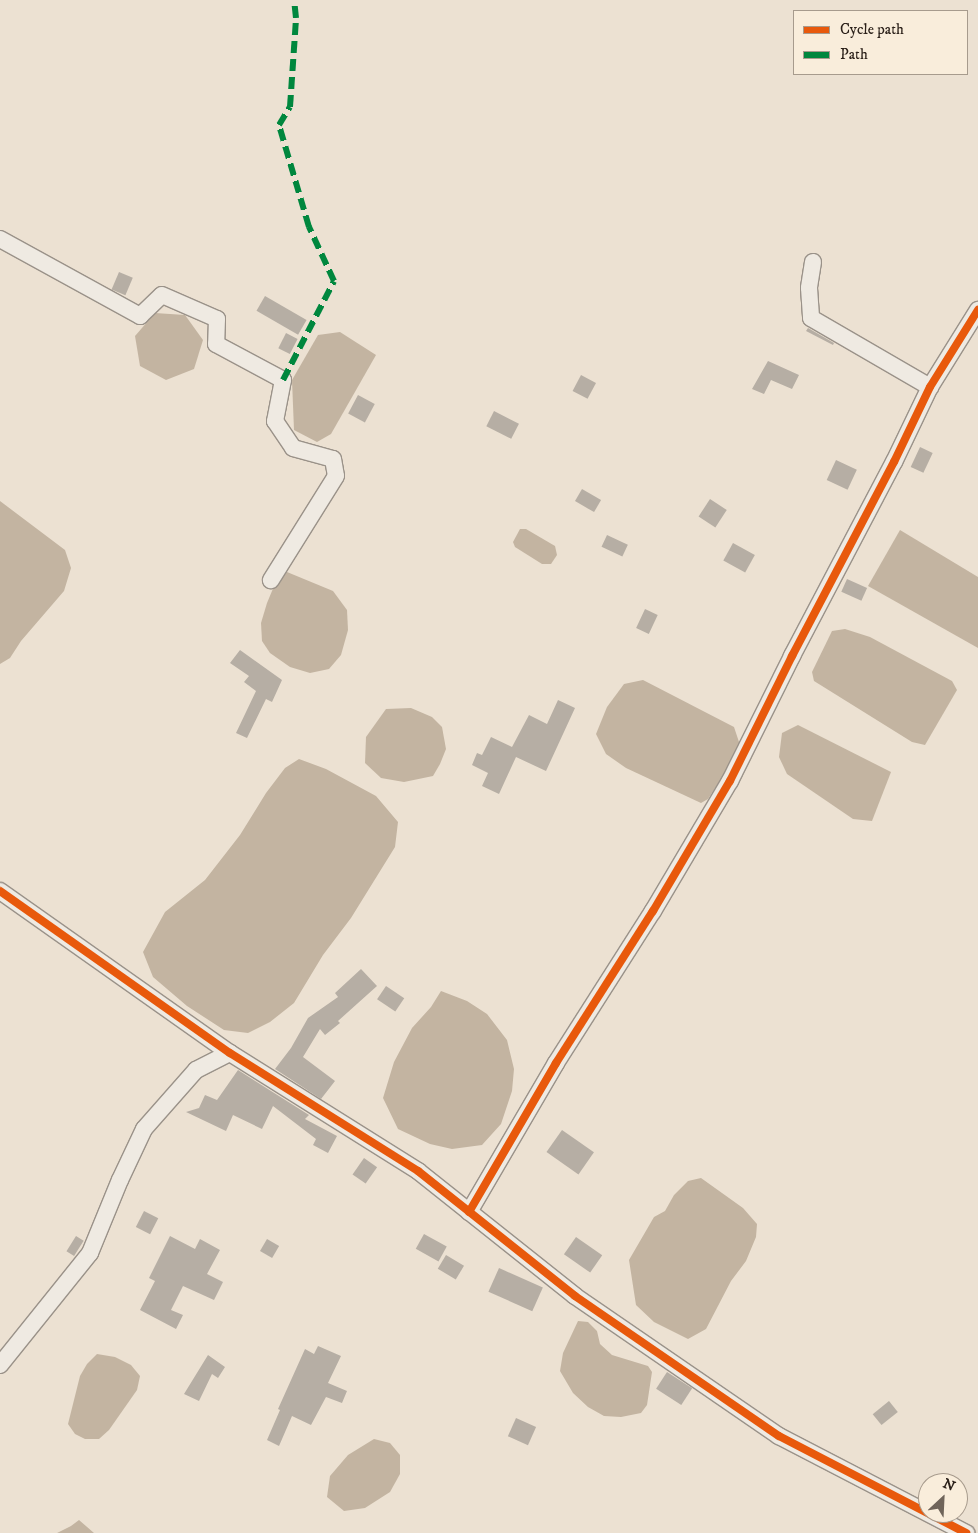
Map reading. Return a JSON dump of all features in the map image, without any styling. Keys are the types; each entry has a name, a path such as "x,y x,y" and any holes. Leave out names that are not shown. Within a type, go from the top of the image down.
{"street":[{"path":"0,240 140,316 162,295 217,319 216,344 283,380 275,421 293,448 333,459 336,476 271,580"},
{"path":"814,262 809,288 812,318 930,387"},
{"path":"469,1212 556,1063 653,911 730,782 792,656 894,462 930,387 978,310"},
{"path":"0,891 230,1054 418,1171 575,1296 780,1436 966,1533"},
{"path":"0,1365 90,1253 120,1180 144,1129 196,1070 230,1054"}],"shaded area":[{"path":"155,313 185,315 203,340 194,369 166,380 140,366 135,336"},
{"path":"340,332 376,355 331,434 317,442 294,430 292,380 318,335"},
{"path":"0,501 65,550 71,568 64,591 21,641 10,658 0,664"},
{"path":"520,529 526,529 555,546 557,555 551,564 542,564 515,547 513,542"},
{"path":"900,530 978,577 978,648 868,586"},
{"path":"287,572 333,591 347,610 348,630 341,655 329,669 310,673 290,667 270,653 262,641 261,623 267,603 277,579"},
{"path":"845,629 870,637 952,681 957,690 925,745 912,742 814,681 812,672 832,631"},
{"path":"643,680 734,727 740,745 738,753 708,799 701,803 626,768 606,754 596,734 607,707 624,684"},
{"path":"411,708 432,717 442,727 446,749 440,764 433,776 404,782 381,778 365,763 366,737 386,709"},
{"path":"798,725 891,772 872,821 853,819 787,774 779,757 782,733"},
{"path":"299,759 326,769 376,796 398,822 395,847 351,918 323,955 294,1003 270,1022 248,1033 224,1030 187,1006 153,977 143,952 165,912 205,880 240,835 266,793 285,768"},
{"path":"441,991 467,1001 487,1014 507,1040 514,1069 512,1091 501,1124 482,1145 452,1149 430,1144 398,1129 383,1098 394,1062 412,1028 431,1007"},
{"path":"701,1178 743,1208 757,1224 756,1237 746,1261 731,1281 706,1329 688,1339 654,1322 636,1305 629,1260 654,1217 665,1211 674,1195 688,1181"},
{"path":"578,1321 588,1322 597,1331 600,1344 612,1355 648,1366 652,1372 647,1405 641,1413 621,1417 604,1416 588,1407 573,1393 560,1371 563,1353"},
{"path":"97,1354 115,1357 131,1365 140,1376 137,1390 109,1430 99,1439 85,1439 75,1434 68,1424 80,1376 87,1364"},
{"path":"374,1439 390,1443 400,1455 400,1474 390,1492 365,1508 344,1511 327,1497 330,1476 348,1455"},
{"path":"79,1520 94,1533 57,1533 71,1526"}],"building":[{"path":"119,272 133,278 125,295 112,289"},
{"path":"265,296 307,320 298,335 256,311"},
{"path":"808,328 834,343 833,345 806,331"},
{"path":"286,333 298,339 290,354 278,348"},
{"path":"768,361 799,375 792,389 771,380 764,394 752,389"},
{"path":"581,375 596,383 588,399 573,391"},
{"path":"358,395 375,404 365,422 348,414"},
{"path":"494,411 519,424 511,439 486,426"},
{"path":"920,447 933,453 923,473 911,467"},
{"path":"836,460 857,470 848,490 827,480"},
{"path":"582,489 601,500 594,512 575,501"},
{"path":"710,499 727,510 715,528 699,517"},
{"path":"607,535 628,545 622,557 602,547"},
{"path":"733,543 755,555 745,573 723,560"},
{"path":"847,579 867,588 861,601 841,592"},
{"path":"645,609 658,615 649,634 636,628"},
{"path":"240,650 282,680 272,702 266,699 247,738 236,733 256,691 244,682 249,676 230,663"},
{"path":"558,700 575,708 546,771 516,757 499,794 482,786 488,773 472,765 477,753 482,755 491,737 512,747 529,715 547,724"},
{"path":"361,969 377,986 338,1021 340,1023 325,1035 320,1029 303,1057 335,1081 321,1099 275,1069 291,1048 308,1018 338,997 335,993"},
{"path":"386,986 404,998 395,1012 377,999"},
{"path":"238,1070 309,1115 305,1119 337,1136 328,1153 313,1145 316,1139 273,1106 262,1129 233,1115 226,1131 186,1112 199,1108 205,1095 217,1100"},
{"path":"562,1130 594,1152 578,1174 547,1152"},
{"path":"364,1158 377,1167 366,1184 353,1174"},
{"path":"144,1211 158,1218 150,1234 136,1227"},
{"path":"424,1234 447,1247 438,1261 416,1249"},
{"path":"76,1236 84,1241 74,1256 66,1251"},
{"path":"170,1236 195,1249 200,1239 220,1250 207,1274 223,1282 214,1300 183,1286 171,1310 183,1315 176,1329 140,1310 155,1281 149,1278"},
{"path":"576,1237 602,1255 590,1273 564,1254"},
{"path":"267,1239 279,1246 272,1258 260,1251"},
{"path":"446,1255 464,1266 456,1280 438,1269"},
{"path":"499,1268 543,1288 532,1311 488,1292"},
{"path":"318,1346 341,1356 328,1383 347,1391 342,1403 326,1397 311,1425 292,1416 279,1446 267,1440 280,1410 278,1409 305,1349 314,1354"},
{"path":"208,1355 225,1367 218,1378 212,1374 199,1401 184,1394"},
{"path":"667,1372 692,1388 681,1405 656,1389"},
{"path":"889,1401 898,1412 881,1425 873,1414"},
{"path":"516,1418 536,1427 528,1445 508,1436"}],"marked path":[{"path":"283,380 334,281 309,227 279,125 290,107 296,18 294,0"}],"cycle path":[{"path":"469,1212 556,1063 653,911 730,781 792,656 894,462 930,387 978,310"},
{"path":"0,891 230,1053 418,1171 575,1296 779,1436 966,1533"}]}
